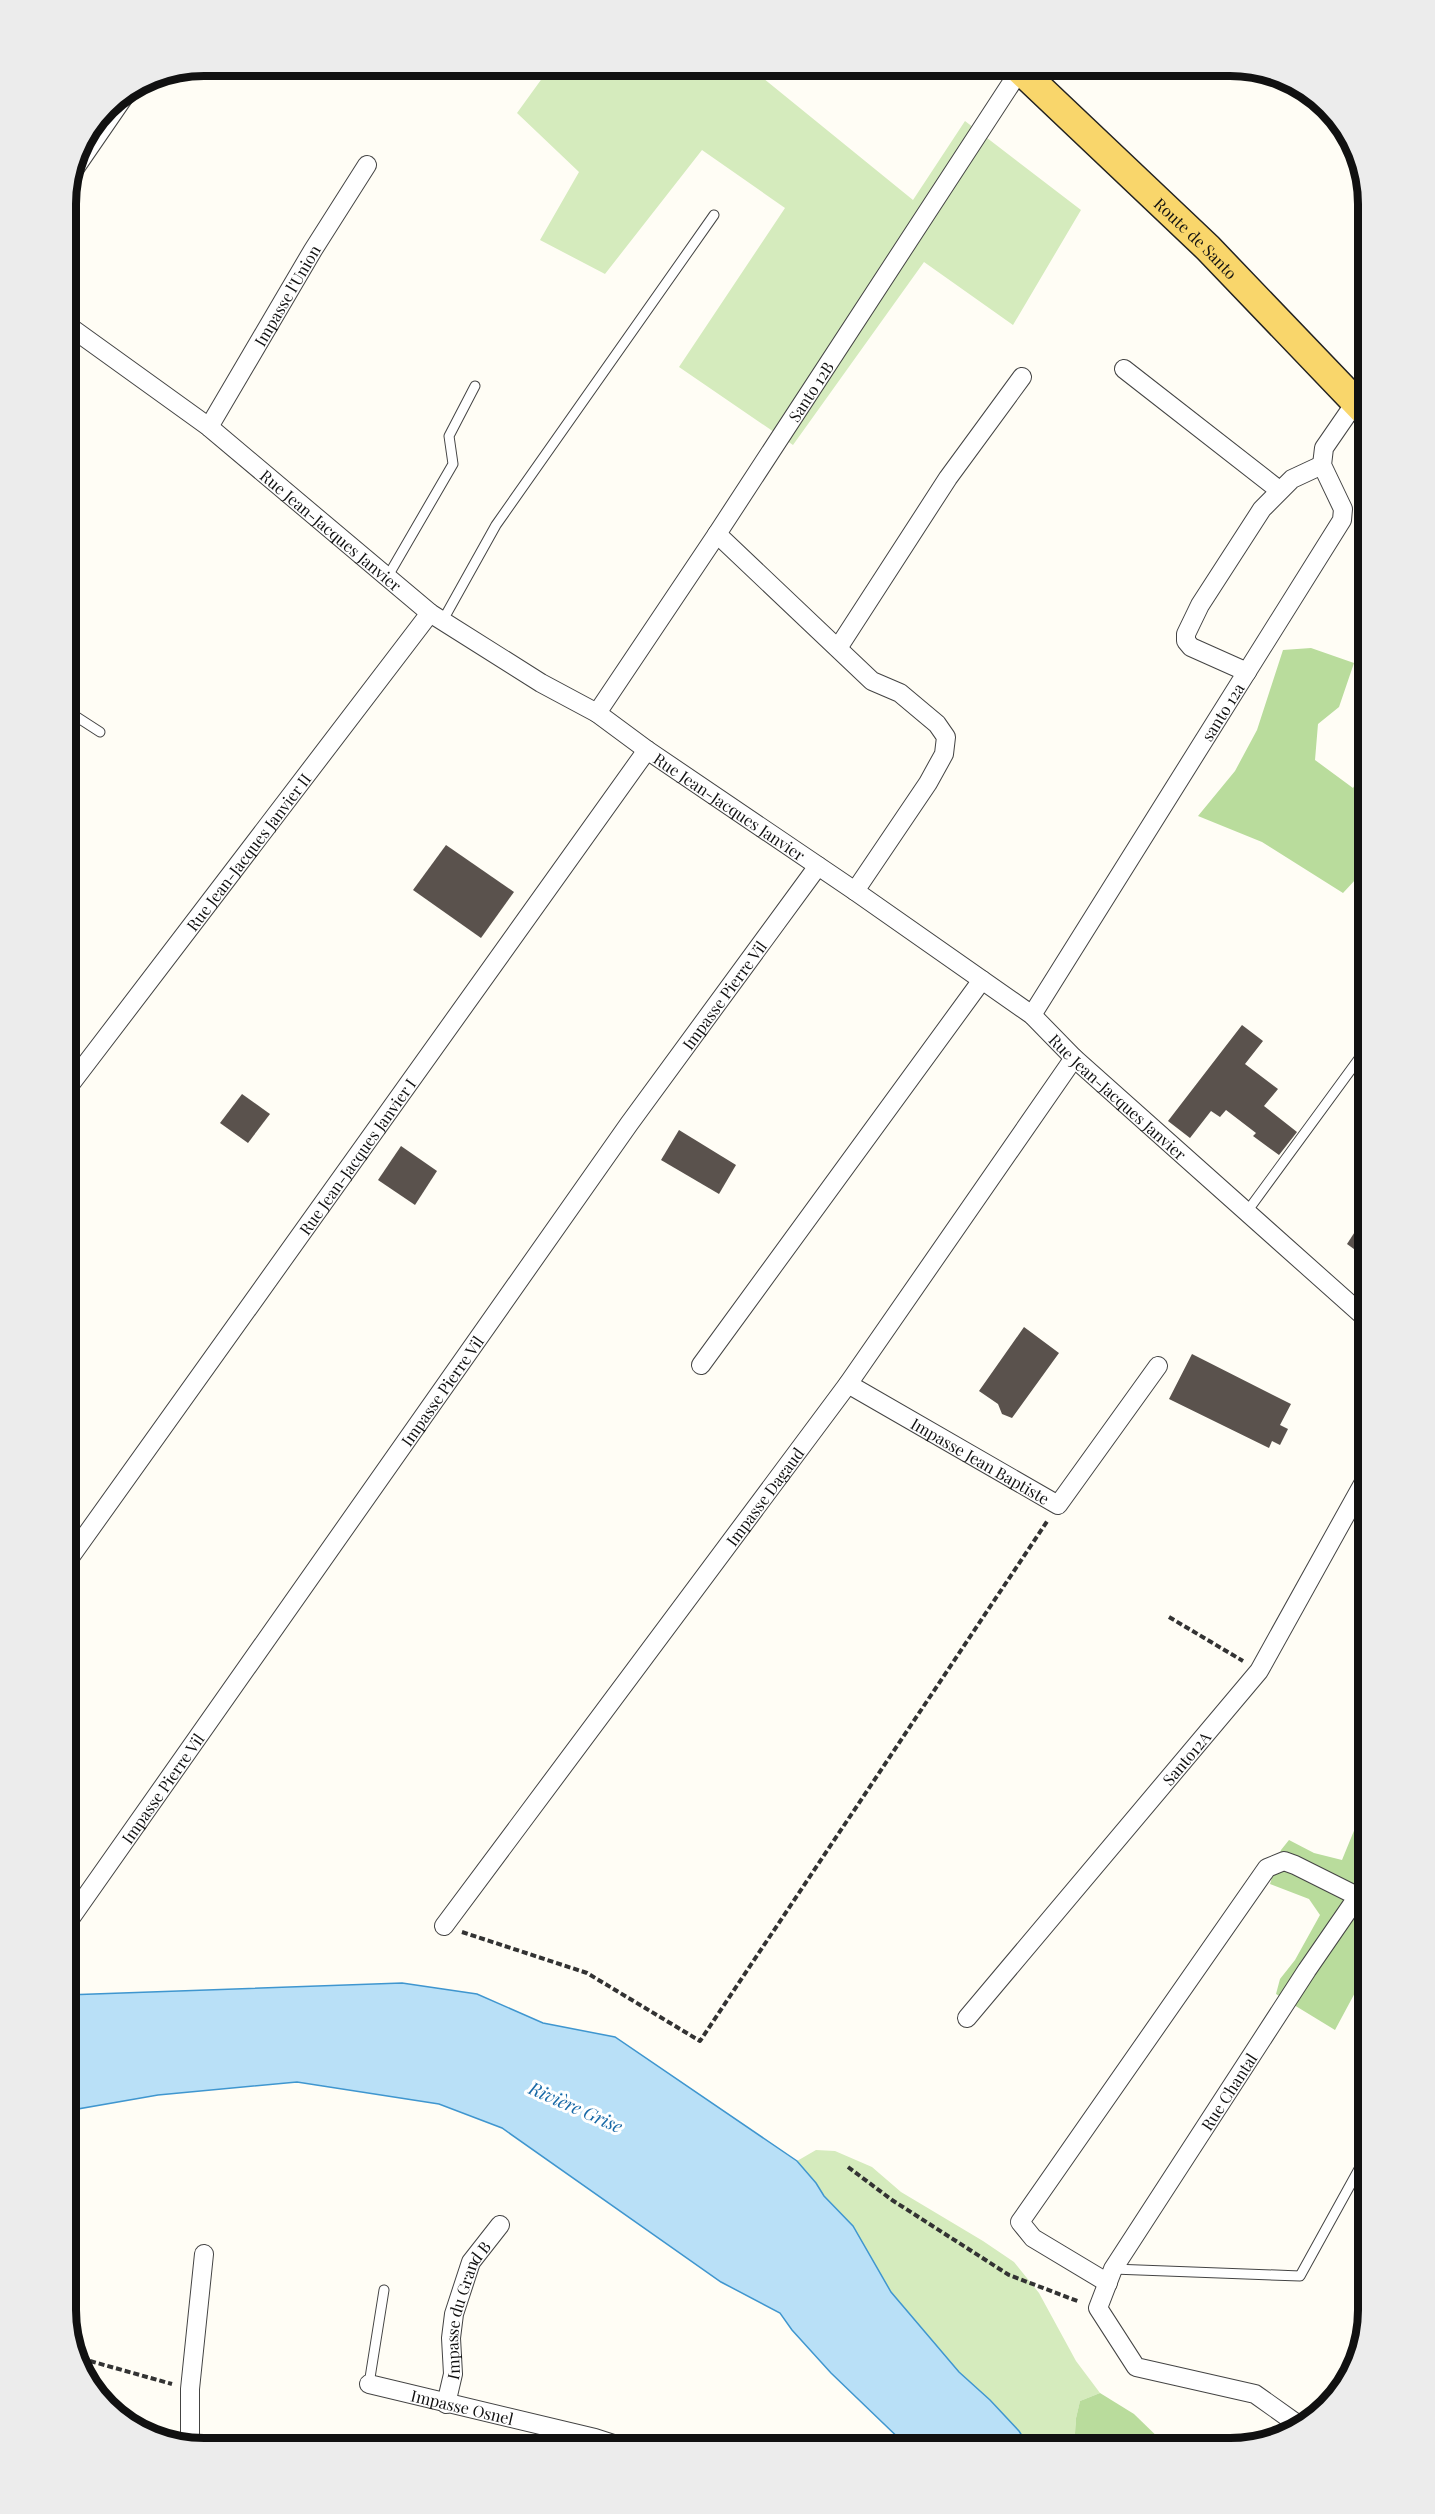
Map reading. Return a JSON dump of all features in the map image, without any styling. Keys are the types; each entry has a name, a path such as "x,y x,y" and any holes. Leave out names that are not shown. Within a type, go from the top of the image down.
{"main road":[{"name":"Route de Santo","path":"1028,77 1208,248 1358,405"}],"street":[{"name":"Santo 12B","path":"597,713 717,534 1012,77"},
{"path":"92,145 109,119"},
{"name":"Impasse l'Union","path":"208,427 313,250 367,165"},
{"name":"Rue Jean-Jacques Janvier","path":"77,332 208,427 436,616 541,683 597,713 647,750 1032,1015 1074,1058 1358,1311"},
{"path":"1124,369 1279,490"},
{"path":"838,648 948,478 1022,377"},
{"path":"1247,672 1191,647 1186,641 1186,634 1200,605 1262,509 1292,479 1322,465 1324,448 1358,413"},
{"name":"santo 12a","path":"1032,1015 1342,520 1343,509 1322,465"},
{"path":"717,534 872,681 900,693 937,724 946,737 944,754 928,783 855,891"},
{"name":"Rue Jean-Jacques Janvier II","path":"77,1076 436,616"},
{"name":"Rue Jean-Jacques Janvier I","path":"76,1549 647,750"},
{"name":"Impasse Pierre Vil","path":"76,1910 629,1124 818,866"},
{"path":"701,1365 982,980"},
{"name":"Impasse Dagaud","path":"444,1926 848,1384 1074,1058"},
{"name":"Impasse Jean Baptiste","path":"848,1384 1058,1505 1158,1366"},
{"name":"Santo12A","path":"967,2018 1259,1671 1358,1493"},
{"path":"1111,2276 1033,2238 1020,2222 1267,1869 1284,1861 1295,1864 1358,1896"},
{"name":"Rue Chantal","path":"1098,2308 1111,2276 1307,1970 1358,1896"},
{"name":"Impasse du Grand B","path":"446,2404 453,2374 451,2338 454,2314 471,2262 500,2225"},
{"path":"190,2436 190,2389 204,2254"},
{"path":"1098,2308 1136,2367 1255,2394 1293,2421"},
{"name":"Impasse Osnel","path":"369,2384 573,2437"}],"lane":[{"path":"436,616 496,525 714,216"},
{"path":"387,576 453,464 449,436 475,386"},
{"path":"77,717 100,732"},
{"path":"1246,1213 1358,1060"},
{"path":"1111,2276 1300,2276 1358,2171"},
{"path":"369,2384 384,2290"}],"path":[{"path":"444,1926 587,1973 700,2041 1058,1505"},
{"path":"1169,1617 1259,1671"},
{"path":"848,2167 892,2200 1009,2275 1098,2308"},
{"path":"90,2361 190,2389"}],"green space":[{"path":"543,77 762,77 913,200 965,121 1081,210 1013,325 924,262 793,445 679,367 785,208 702,150 605,274 540,240 579,172 517,113"},
{"path":"1311,648 1354,663 1339,707 1318,724 1315,760 1353,788 1358,780 1358,877 1343,893 1262,842 1198,816 1235,771 1257,730 1283,650"},
{"path":"1358,1821 1358,1989 1335,2030 1276,1994 1280,1979 1295,1960 1320,1915 1309,1899 1270,1884 1281,1850 1289,1840 1314,1853 1342,1860"},
{"path":"816,2150 835,2151 872,2167 901,2192 1014,2262 1039,2293 1076,2361 1100,2393 1080,2401 1075,2438 1023,2438 990,2400 959,2372 891,2292 853,2226 824,2196 797,2161"},
{"path":"1100,2393 1134,2414 1159,2438 1075,2438 1080,2401"}],"water":[{"name":"Rivière Grise","path":"402,1983 477,1994 543,2023 615,2037 797,2161 824,2196 853,2226 891,2292 959,2372 990,2400 1023,2438 898,2438 831,2373 792,2330 780,2313 721,2282 502,2128 439,2104 297,2082 158,2095 76,2109 76,1995"}],"building":[{"path":"446,845 514,892 481,938 413,890"},
{"path":"1242,1025 1263,1041 1245,1064 1278,1089 1264,1106 1297,1132 1279,1155 1253,1136 1256,1133 1226,1110 1220,1117 1211,1111 1190,1138 1168,1121"},
{"path":"242,1094 270,1114 248,1143 220,1123"},
{"path":"679,1130 736,1165 719,1194 661,1160"},
{"path":"401,1146 437,1171 415,1205 378,1180"},
{"path":"1358,1227 1358,1252 1347,1244"},
{"path":"1024,1327 1059,1353 1012,1418 1002,1414 998,1404 979,1391"},
{"path":"1192,1354 1291,1404 1280,1425 1288,1429 1280,1445 1272,1441 1269,1448 1169,1399"}]}
